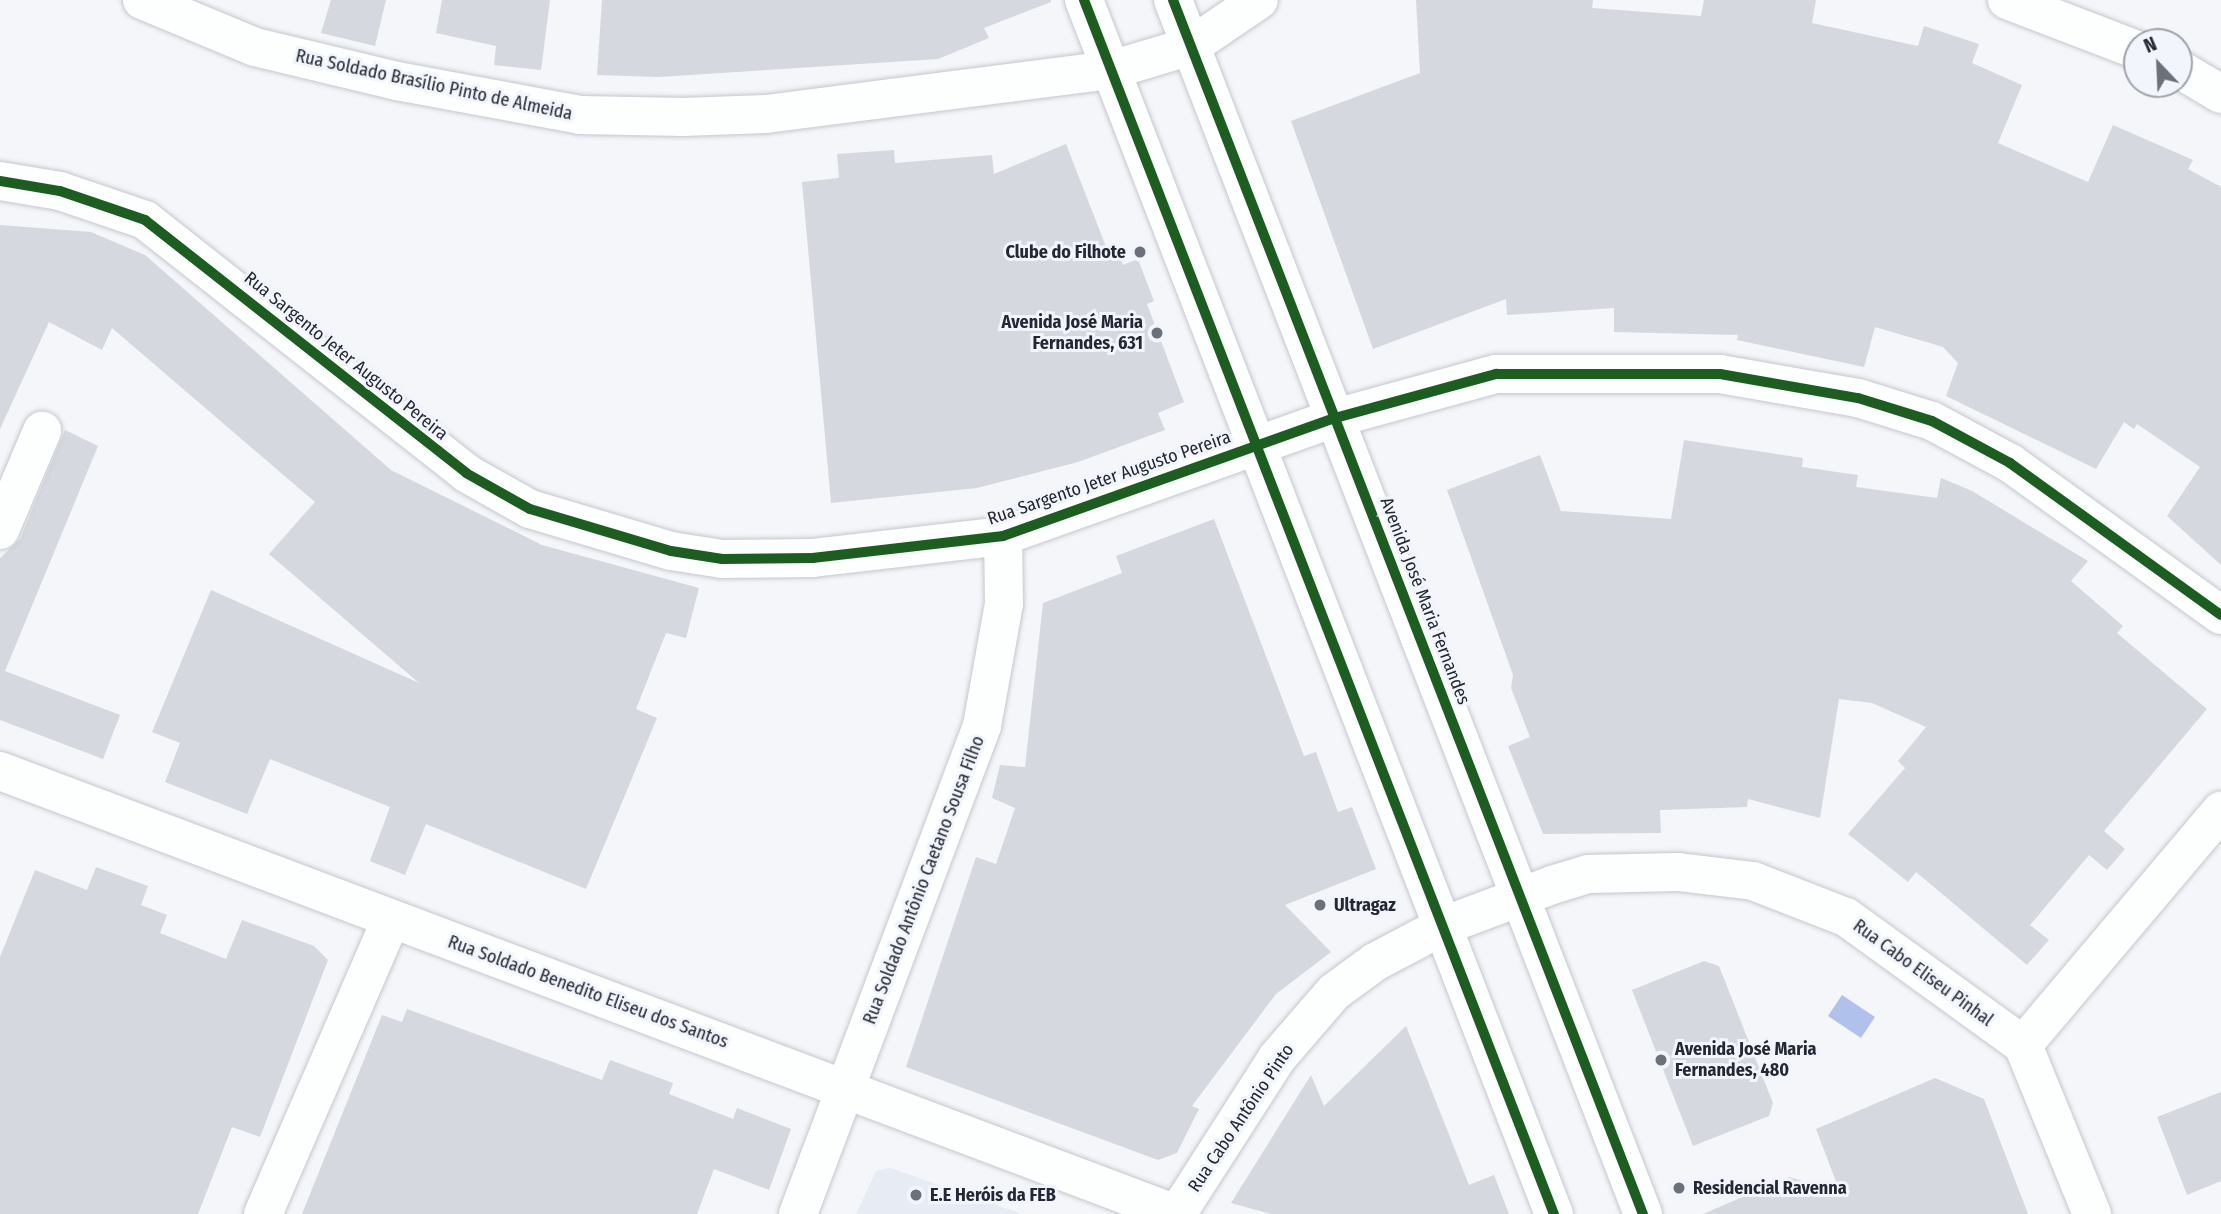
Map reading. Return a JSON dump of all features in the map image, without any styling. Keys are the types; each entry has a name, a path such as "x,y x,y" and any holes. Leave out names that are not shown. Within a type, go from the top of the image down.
{"street":[{"name":"Rua Soldado Brasílio Pinto de Almeida","path":"142,0 255,47 580,115 766,114 1111,70"},
{"path":"1084,0 1555,1214"},
{"name":"Avenida José Maria Fernandes","path":"1173,0 1643,1214"},
{"path":"1111,70 1191,46 1259,0"},
{"path":"2007,0 2123,45"},
{"path":"2193,77 2221,94"},
{"name":"Rua Sargento Jeter Augusto Pereira","path":"0,181 61,191 145,220 391,419 530,509 629,540 722,559 813,558 1003,536 1335,418 1496,374 1720,374 1858,398 1931,421 2010,463 2221,615"},
{"path":"0,530 43,431"},
{"name":"Rua Soldado Antônio Caetano Sousa Filho","path":"798,1214 982,726 1004,604 1003,536"},
{"name":"Rua Soldado Benedito Eliseu dos Santos","path":"0,771 391,920 845,1087 1176,1214"},
{"path":"2092,1214 2023,1045 2221,811"},
{"name":"Rua Cabo Eliseu Pinhal","path":"1520,895 1588,874 1678,872 1754,881 1846,917 2023,1045"},
{"name":"Rua Cabo Antônio Pinto","path":"1176,1214 1277,1058 1334,992 1443,926 1520,895"},
{"path":"263,1214 391,920"}],"shaded area":[{"name":"E.E Heróis da FEB","path":"890,1168 1023,1214 856,1214 876,1171"}],"water":[{"path":"1842,995 1875,1017 1861,1038 1828,1016"}],"building":[{"path":"331,0 386,0 375,46 321,33"},
{"path":"442,0 550,0 541,70 494,65 496,46 436,33"},
{"path":"602,0 1051,2 984,28 989,38 938,59 659,77 597,75"},
{"path":"1416,0 1593,0 1592,8 1701,16 1704,0 1816,0 1812,23 1918,46 1924,26 1979,44 1972,63 2022,85 1998,143 2088,182 2113,125 2193,160 2188,169 2221,187 2221,565 2167,516 2200,467 2137,424 2134,429 2124,422 2096,469 1946,396 1958,363 1943,347 1875,327 1864,367 1737,340 1738,335 1614,332 1614,308 1507,315 1506,299 1373,349 1291,121 1420,73"},
{"path":"1066,144 1110,257 1118,254 1123,265 1138,259 1154,301 1147,304 1184,402 1158,413 1165,430 1078,462 977,488 831,503 802,182 839,178 837,154 894,150 895,163 992,155 994,174"},
{"path":"0,225 91,232 145,255 391,470 542,545 699,588 686,638 666,633 636,709 657,718 586,889 426,824 405,875 370,861 390,807 270,759 247,814 165,782 180,743 152,732 211,590 419,683 269,554 315,502 112,328 102,350 49,322 0,429"},
{"path":"65,430 98,446 5,671 120,715 103,759 0,720 0,558 20,539"},
{"path":"1684,440 1803,458 1802,467 1858,475 1856,487 1937,498 1941,478 1972,491 2088,561 2071,581 2123,626 2117,633 2207,709 2104,831 2125,849 2107,870 2089,855 2030,925 2049,940 2027,965 1916,872 1908,882 1848,834 1905,768 1898,761 1926,727 1872,703 1839,699 1820,818 1748,799 1747,807 1660,810 1661,833 1543,834 1508,746 1530,737 1511,688 1513,675 1447,490 1540,455 1561,511 1671,519"},
{"path":"1214,519 1304,756 1316,752 1338,812 1352,807 1376,869 1285,905 1331,952 1276,994 1192,1106 1199,1109 1177,1153 1158,1160 906,1067 976,857 996,864 1015,808 992,798 1000,765 1025,767 1043,603 1122,573 1116,556"},
{"path":"96,867 148,886 141,905 167,915 160,933 226,959 242,920 314,946 328,960 260,1137 232,1127 198,1214 0,1214 0,957 35,870 87,890"},
{"path":"1704,961 1719,966 1773,1103 1769,1116 1693,1146 1632,990"},
{"path":"407,1009 602,1080 610,1060 673,1083 669,1094 733,1119 737,1108 791,1129 769,1190 714,1169 697,1214 302,1214 382,1015 402,1022"},
{"path":"1406,1026 1469,1185 1494,1175 1509,1214 1271,1214 1231,1203 1311,1075 1324,1106"},
{"path":"1935,1078 1984,1099 2028,1214 1703,1214 1789,1177 1840,1192 1816,1129"},
{"path":"2221,1092 2221,1181 2187,1195 2157,1117"}],"cycle path":[{"path":"1084,0 1554,1214"},
{"path":"1173,0 1643,1214"},
{"path":"0,181 60,191 145,220 466,473 530,509 671,551 722,559 813,558 1003,536 1335,418 1496,374 1720,374 1858,398 1932,421 2010,463 2221,615"}],"place":[{"name":"Clube do Filhote","path":"1140,252"},
{"name":"Avenida José Maria Fernandes, 631","path":"1157,333"},
{"name":"Ultragaz","path":"1320,905"},
{"name":"Avenida José Maria Fernandes, 480","path":"1661,1060"},
{"name":"Residencial Ravenna","path":"1679,1188"},
{"name":"E.E Heróis da FEB","path":"916,1195"}]}
